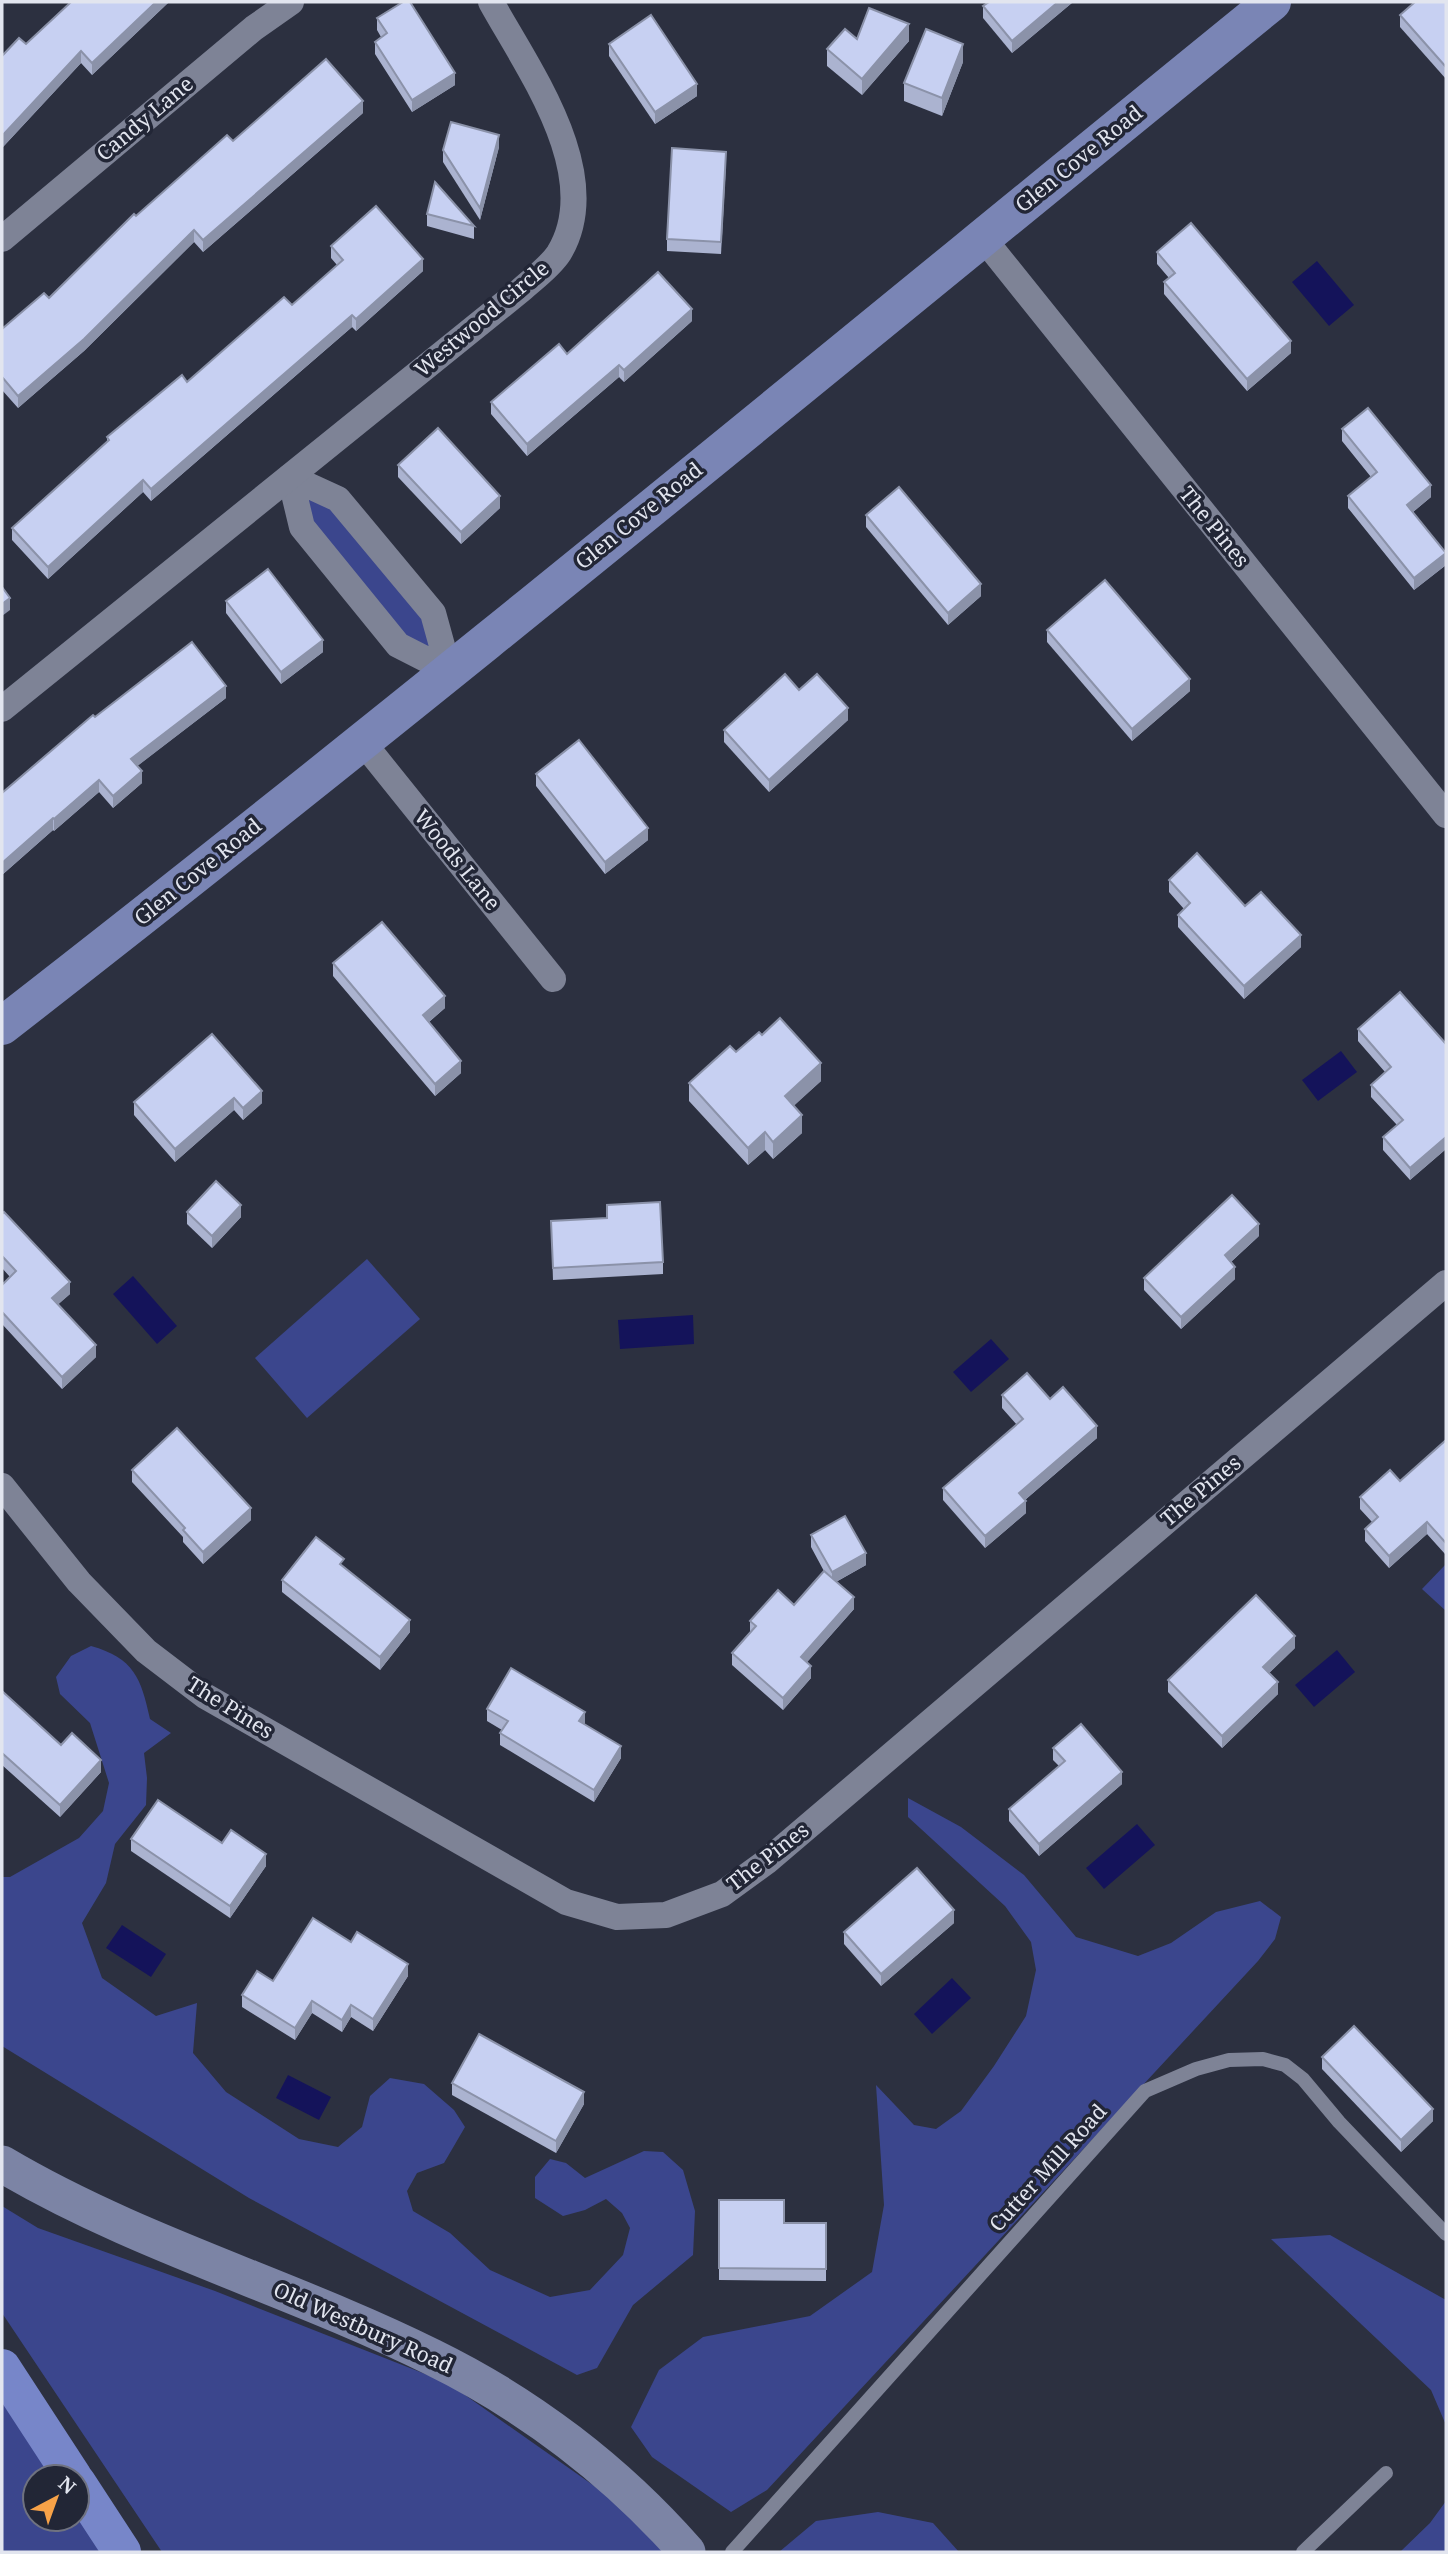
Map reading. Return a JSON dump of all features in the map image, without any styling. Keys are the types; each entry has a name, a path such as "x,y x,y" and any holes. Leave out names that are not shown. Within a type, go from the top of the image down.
{"highway":[{"path":"2,2368 64,2463"},
{"path":"91,2504 122,2552"}],"main road":[{"name":"Glen Cove Road","path":"2,1026 449,671 1272,2"},
{"name":"Old Westbury Road","path":"2,2164 94,2213 386,2335 472,2378 512,2402 576,2448 631,2494 687,2552"}],"street":[{"name":"Candy Lane","path":"2,239 254,28 291,2"},
{"name":"Westwood Circle","path":"2,709 521,290 558,254 570,226 574,206 571,171 555,118 491,2"},
{"name":"The Pines","path":"983,237 1446,815"},
{"path":"290,477 338,499 433,613 449,671"},
{"path":"290,477 302,527 398,645 449,671"},
{"name":"Woods Lane","path":"361,740 553,979"},
{"name":"The Pines","path":"2,1486 98,1602 146,1651 205,1696 566,1902 617,1917 666,1916 722,1894 766,1862 1446,1283"}],"lane":[{"name":"Cutter Mill Road","path":"732,2552 1145,2091 1196,2069 1229,2060 1263,2059 1285,2065 1303,2079 1339,2122 1445,2230"},
{"path":"1303,2552 1386,2473"}],"shaded area":[{"path":"1317,261 1354,305 1329,326 1292,282"},
{"path":"290,477 338,499 433,613 449,671 398,645 302,527"},
{"path":"1341,1051 1357,1072 1318,1101 1302,1080"},
{"path":"367,1259 420,1319 307,1418 255,1358"},
{"path":"133,1276 177,1326 157,1344 113,1294"},
{"path":"693,1315 694,1344 620,1349 618,1320"},
{"path":"991,1339 1009,1359 971,1392 953,1372"},
{"path":"1446,1564 1446,1611 1422,1589"},
{"path":"91,1646 106,1651 126,1664 139,1681 150,1719 171,1733 144,1753 146,1805 115,1844 106,1883 82,1923 102,1978 156,2016 197,2003 193,2053 226,2092 299,2139 338,2147 362,2127 370,2096 390,2078 424,2084 454,2110 465,2127 444,2163 417,2173 407,2191 413,2211 450,2233 490,2270 550,2297 590,2290 623,2255 630,2228 622,2213 606,2199 585,2210 563,2216 535,2198 535,2177 550,2159 566,2163 585,2178 644,2151 663,2152 683,2170 695,2211 693,2255 633,2305 597,2368 577,2375 249,2198 2,2046 2,1877 10,1877 79,1838 103,1811 109,1783 90,1723 60,1694 56,1677 71,1656"},
{"path":"1337,1650 1355,1672 1314,1707 1295,1685"},
{"path":"908,1798 961,1827 1024,1875 1076,1937 1138,1956 1171,1943 1216,1912 1260,1901 1281,1917 1275,1939 1258,1961 767,2490 731,2512 652,2457 631,2427 659,2370 703,2337 810,2316 872,2272 884,2205 876,2085 914,2125 936,2129 961,2111 1026,2016 1036,1970 1031,1942 1005,1906 908,1817"},
{"path":"1137,1824 1155,1845 1104,1889 1086,1868"},
{"path":"122,1925 166,1954 151,1977 106,1948"},
{"path":"952,1978 971,1998 932,2034 914,2014"},
{"path":"288,2075 331,2097 319,2120 276,2098"},
{"path":"2,2206 38,2228 215,2291 448,2383 627,2509 663,2552 162,2552 2,2313"},
{"path":"1330,2235 1446,2300 1446,2425 1431,2390 1271,2239"},
{"path":"2,2389 51,2463 21,2463 21,2533 91,2533 91,2524 110,2552 2,2552"},
{"path":"1446,2501 1446,2552 1400,2552 1430,2523"},
{"path":"878,2512 933,2523 959,2552 779,2552 816,2521"}],"building":[{"path":"71,2 156,2 92,63 81,51 2,136 2,56 19,38 26,44"},
{"path":"403,2 410,2 455,73 412,100 375,42 387,33 377,18"},
{"path":"989,2 1058,2 1012,41 983,6"},
{"path":"1415,2 1446,2 1446,67 1400,15"},
{"path":"869,8 909,24 862,79 827,49 845,29 857,39"},
{"path":"651,15 697,84 655,112 609,44"},
{"path":"926,29 963,44 942,98 904,83"},
{"path":"326,59 363,101 203,240 194,230 84,339 18,396 2,377 2,329 44,293 49,298 134,214 136,216 227,135 233,141"},
{"path":"451,122 499,135 480,208 443,150"},
{"path":"672,148 726,152 721,242 667,239"},
{"path":"435,182 474,226 427,214"},
{"path":"376,206 423,259 356,319 352,315 151,489 143,480 48,567 12,528 109,440 107,437 182,375 187,382 284,297 292,305 343,260 331,246"},
{"path":"1191,223 1291,341 1247,379 1164,282 1175,273 1157,252"},
{"path":"658,272 692,309 624,370 619,365 527,444 491,402 559,344 567,354"},
{"path":"1368,408 1431,485 1407,505 1446,553 1414,578 1348,496 1377,472 1342,429"},
{"path":"438,428 500,496 461,532 398,465"},
{"path":"899,487 981,584 948,613 866,515"},
{"path":"268,569 323,640 281,672 226,601"},
{"path":"1105,580 1190,679 1132,729 1047,630"},
{"path":"2,587 10,598 2,604"},
{"path":"192,642 226,686 131,759 142,771 113,796 99,780 2,863 2,793 93,715 95,717"},
{"path":"785,674 799,690 817,674 848,708 769,780 724,730"},
{"path":"579,740 648,828 605,862 536,774"},
{"path":"1197,853 1245,906 1261,892 1301,935 1244,986 1178,915 1190,903 1169,880"},
{"path":"382,922 445,996 423,1015 461,1061 435,1084 333,963"},
{"path":"1400,992 1446,1044 1446,1137 1410,1168 1383,1137 1403,1120 1371,1085 1391,1067 1358,1029"},
{"path":"780,1018 821,1063 785,1096 802,1115 773,1142 765,1132 748,1148 689,1083 730,1046 736,1052 759,1032 762,1035"},
{"path":"212,1034 262,1091 243,1108 234,1098 175,1149 134,1102"},
{"path":"216,1181 241,1205 212,1236 187,1212"},
{"path":"1232,1195 1259,1224 1225,1255 1235,1267 1181,1317 1144,1278"},
{"path":"660,1202 663,1262 553,1268 551,1221 607,1218 607,1205"},
{"path":"4,1212 70,1282 52,1298 96,1345 62,1377 2,1312 2,1285 16,1271 2,1256"},
{"path":"1027,1373 1050,1399 1063,1387 1097,1426 1019,1493 1026,1501 985,1536 943,1488 1023,1419 1002,1395"},
{"path":"177,1428 251,1508 203,1552 183,1530 185,1528 132,1470"},
{"path":"1446,1440 1446,1541 1427,1522 1389,1556 1365,1529 1378,1517 1360,1497 1390,1470 1400,1481"},
{"path":"845,1516 866,1553 832,1572 811,1535"},
{"path":"316,1537 344,1559 340,1564 410,1620 380,1657 282,1580"},
{"path":"824,1571 854,1597 801,1657 811,1666 783,1698 732,1653 756,1626 750,1621 778,1590 794,1605"},
{"path":"1256,1595 1295,1636 1263,1667 1278,1682 1222,1736 1168,1680"},
{"path":"511,1668 585,1712 579,1721 621,1746 594,1790 500,1733 508,1721 487,1709"},
{"path":"2,1691 61,1745 72,1733 101,1760 60,1805 2,1753"},
{"path":"1081,1724 1122,1772 1039,1844 1009,1809 1065,1761 1053,1748"},
{"path":"158,1800 222,1843 231,1830 266,1854 230,1906 131,1839"},
{"path":"917,1868 954,1910 881,1974 844,1932"},
{"path":"313,1918 351,1942 357,1932 408,1964 373,2019 351,2005 342,2020 312,2001 295,2028 242,1995 257,1971 273,1981"},
{"path":"1354,2026 1433,2109 1401,2140 1322,2057"},
{"path":"479,2034 584,2092 556,2141 452,2083"},
{"path":"719,2200 784,2200 784,2223 826,2223 826,2269 719,2268"}]}
